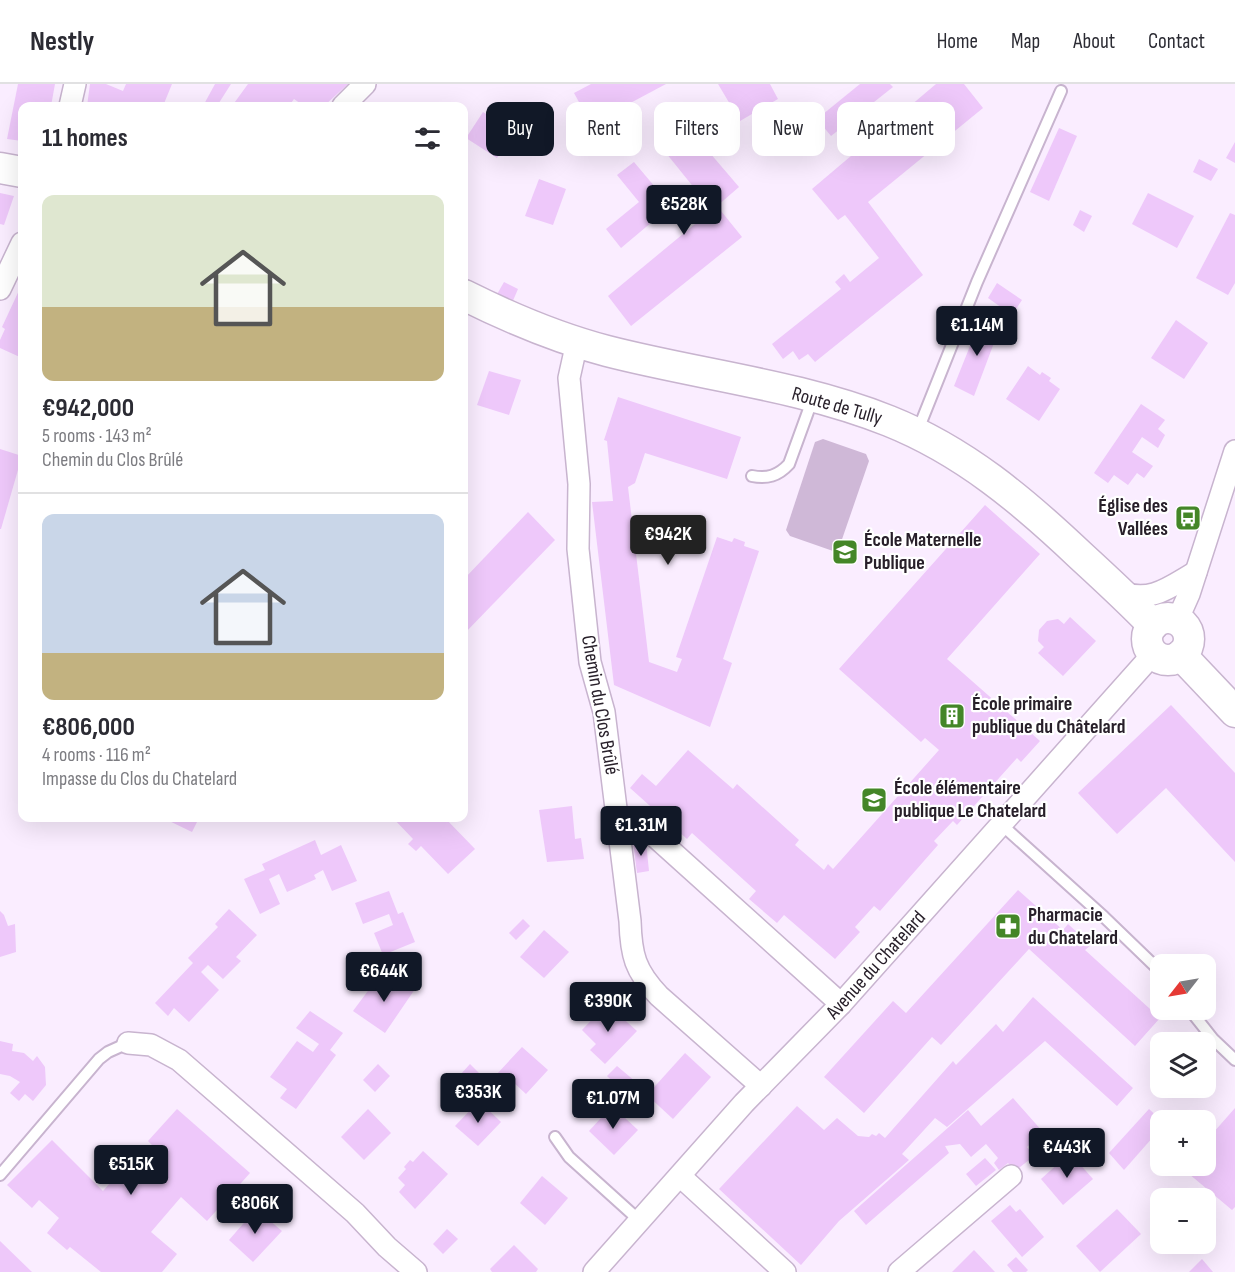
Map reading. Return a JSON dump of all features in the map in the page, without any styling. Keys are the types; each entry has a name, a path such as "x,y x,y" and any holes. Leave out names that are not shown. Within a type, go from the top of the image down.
{"street":[{"path":"71,102 75,84"},
{"path":"347,102 365,84"},
{"path":"0,168 18,171"},
{"path":"0,289 18,251"},
{"name":"Route de Tully","path":"468,297 524,323 577,342 631,357 813,397 864,412 916,433 966,461 1016,497 1121,592 1165,623 1185,628 1189,637 1187,647 1167,655"},
{"name":"Chemin du Clos Brûlé","path":"577,342 569,378 579,484 578,549 590,662 604,712 634,961 648,985 760,1086"},
{"path":"1165,623 1196,572 1235,451"},
{"path":"1121,592 1131,597 1151,596 1196,572"},
{"path":"1167,655 1235,712"},
{"name":"Avenue du Chatelard","path":"594,1272 760,1086 841,1004 1002,825 1167,655"},
{"path":"618,826 637,826 650,832 841,1004"},
{"path":"128,1044 151,1045 179,1060 355,1214 387,1247 416,1272"},
{"path":"680,1176 785,1272"},
{"path":"899,1272 1011,1176"}],"lane":[{"path":"916,433 977,282 1061,91"},
{"path":"752,476 768,477 783,470 789,464 813,397"},
{"path":"1002,825 1150,961"},
{"path":"1198,1020 1213,1039 1235,1060"},
{"path":"0,1174 99,1059 108,1052 128,1044"},
{"path":"555,1137 569,1157 640,1221"}],"shaded area":[{"path":"823,439 866,454 869,461 839,548 833,551 790,536 786,530 815,442"}],"building":[{"path":"18,84 55,84 52,102 18,102 18,140 7,139"},
{"path":"90,84 106,84 123,91 126,84 172,84 165,102 88,102"},
{"path":"215,84 231,84 220,102 205,102"},
{"path":"248,84 348,84 328,102 298,102 294,99 292,102 235,102"},
{"path":"591,84 666,84 632,102 579,102 574,93"},
{"path":"718,84 770,84 778,99 773,102 752,102 752,114 740,121 740,102 729,102"},
{"path":"860,84 890,84 893,87 874,102 838,102"},
{"path":"936,84 964,84 983,108 955,131 955,102 915,102"},
{"path":"837,103 837,131 831,136 825,129 825,112"},
{"path":"483,112 486,114 486,151 468,139 468,135"},
{"path":"1059,128 1077,136 1049,201 1030,192"},
{"path":"1235,142 1235,163 1226,158"},
{"path":"668,156 713,156 739,187 717,206 742,237 631,326 608,296 712,210"},
{"path":"851,156 924,156 868,202 923,275 815,362 808,354 799,360 793,351 783,359 772,344 841,289 835,282 844,274 850,282 879,258 845,215 838,220 812,189"},
{"path":"1199,159 1218,169 1211,181 1193,172"},
{"path":"634,162 671,206 621,248 606,229 639,202 617,175"},
{"path":"539,179 566,189 553,225 525,216"},
{"path":"0,193 14,196 4,225 0,224"},
{"path":"1148,193 1194,216 1177,248 1132,224"},
{"path":"1080,210 1092,216 1084,232 1073,225"},
{"path":"1230,213 1235,215 1235,283 1228,295 1196,278"},
{"path":"504,282 518,289 512,303 496,296"},
{"path":"997,283 1022,300 1012,315 988,298"},
{"path":"18,293 18,356 0,348 0,340 5,329 2,327"},
{"path":"982,316 1000,327 974,396 954,386"},
{"path":"1176,320 1208,343 1184,379 1151,358"},
{"path":"1028,366 1040,375 1042,372 1051,378 1049,381 1060,389 1039,421 1006,399"},
{"path":"489,371 521,380 509,415 477,405"},
{"path":"618,397 741,437 727,479 645,453 635,483 628,487 649,662 677,672 682,659 676,657 717,537 732,542 734,538 745,542 744,546 759,551 723,659 732,663 710,727 614,685 592,502 613,501 607,441 604,440"},
{"path":"1141,404 1165,420 1158,429 1165,435 1158,448 1142,437 1132,452 1153,466 1144,478 1137,473 1128,485 1114,475 1108,483 1094,473"},
{"path":"0,449 18,455 18,470 0,529"},
{"name":"École primaire publique du Châtelard","path":"985,505 1040,554 947,659 1040,741 1021,762 1017,758 957,825 953,821 934,841 938,845 880,911 874,906 855,927 860,932 835,959 784,915 777,923 749,899 756,891 692,833 687,839 630,788 642,774 656,786 688,750 733,789 737,784 799,840 795,845 824,870 828,864 833,869 939,750 925,738 921,742 839,669"},
{"path":"528,512 555,540 468,630 468,575"},
{"path":"1070,617 1096,641 1063,676 1038,653 1044,647 1038,641 1039,630 1047,621 1058,619 1064,624"},
{"path":"1171,705 1235,773 1235,862 1166,788 1117,834 1078,793"},
{"path":"572,806 575,839 581,838 584,859 547,862 539,810"},
{"path":"171,822 197,822 192,832"},
{"path":"397,822 449,822 475,849 448,874 421,846 416,851 408,844 413,839"},
{"path":"315,840 321,855 341,845 357,881 332,891 323,870 314,875 316,879 287,892 279,874 269,879 280,904 260,914 244,879 265,870 262,864"},
{"path":"646,842 649,871 637,873 633,843"},
{"path":"1018,890 1063,930 1068,924 1091,945 1085,950 1150,1009 1150,1020 1158,1020 1135,1046 1029,949 941,1045 932,1037 864,1113 824,1077 893,1001 906,1013"},
{"path":"389,891 398,914 403,912 415,942 383,955 374,933 393,925 389,914 363,924 355,903"},
{"path":"229,909 257,935 236,957 241,961 223,979 208,965 201,972 219,990 189,1022 174,1008 168,1016 155,1003 193,963 188,958 218,927 215,924"},
{"path":"0,911 8,926 15,924 16,952 0,957"},
{"path":"523,919 530,926 516,940 509,933"},
{"path":"544,930 569,952 544,978 520,957"},
{"path":"379,976 394,987 400,978 415,989 385,1033 353,1011"},
{"path":"1033,997 1133,1088 1117,1106 1045,1041 947,1127 935,1118 902,1154 909,1160 839,1221 801,1265 719,1189 797,1106 824,1130 837,1118 858,1136 869,1137 872,1134 876,1136 879,1133 885,1138 953,1061 956,1065 996,1024 1003,1032"},
{"path":"607,1004 637,1031 605,1064 590,1050 596,1044 582,1030"},
{"path":"310,1011 343,1033 330,1050 336,1055 296,1109 280,1098 287,1089 270,1077 297,1041 313,1052 319,1044 296,1028"},
{"path":"0,1041 13,1044 12,1051 24,1053 33,1061 37,1056 45,1067 46,1085 33,1101 25,1094 19,1101 10,1093 20,1082 10,1076 0,1074"},
{"path":"522,1047 548,1070 526,1094 513,1082 508,1086 496,1075"},
{"path":"685,1053 711,1077 673,1119 647,1095"},
{"path":"378,1064 390,1076 375,1092 363,1080"},
{"path":"470,1064 484,1078 476,1086 460,1075"},
{"path":"617,1066 636,1082 625,1093 607,1076"},
{"path":"1013,1098 1043,1132 1027,1147 1034,1156 1015,1171 1008,1163 999,1170 994,1163 998,1158 986,1144 971,1157 960,1144 945,1146 949,1153 866,1225 854,1211 968,1110 981,1126"},
{"path":"479,1101 501,1122 478,1146 455,1126"},
{"path":"612,1106 638,1130 614,1155 589,1131"},
{"path":"1235,1108 1235,1207 1232,1210 1216,1197 1216,1188 1206,1188 1192,1176 1216,1176 1216,1130"},
{"path":"177,1109 250,1173 207,1221 181,1197 151,1232 177,1254 162,1272 101,1272 70,1247 67,1250 47,1233 59,1218 39,1200 32,1208 7,1185 52,1140 103,1191 131,1159 136,1165 153,1146 148,1141"},
{"path":"368,1109 391,1133 364,1160 341,1137"},
{"path":"1150,1110 1150,1140 1124,1170 1109,1153"},
{"path":"423,1151 448,1174 415,1209 399,1192 405,1185 398,1178 410,1160 413,1162"},
{"path":"1070,1153 1093,1179 1063,1205 1041,1179"},
{"path":"985,1158 996,1170 976,1186 966,1174"},
{"path":"542,1176 568,1198 545,1225 520,1203"},
{"path":"1010,1205 1016,1212 1020,1209 1044,1237 1022,1257 991,1221"},
{"path":"256,1209 282,1231 253,1262 229,1240"},
{"path":"1117,1209 1141,1234 1100,1272 1076,1246"},
{"path":"447,1229 458,1239 443,1254 433,1244"},
{"path":"0,1241 32,1272 0,1272"},
{"path":"514,1245 538,1269 536,1272 492,1272 490,1269"},
{"path":"974,1250 995,1272 952,1272"},
{"path":"1016,1257 1028,1270 1026,1272 1013,1272 1007,1265"},
{"path":"1202,1259 1213,1272 1189,1272"}],"place":[{"name":"Église des Vallées","path":"1188,518"},
{"name":"École Maternelle Publique","path":"845,552"},
{"name":"École primaire publique du Châtelard","path":"952,716"},
{"name":"École élémentaire publique Le Chatelard","path":"874,800"},
{"name":"Pharmacie du Chatelard","path":"1008,926"}]}
